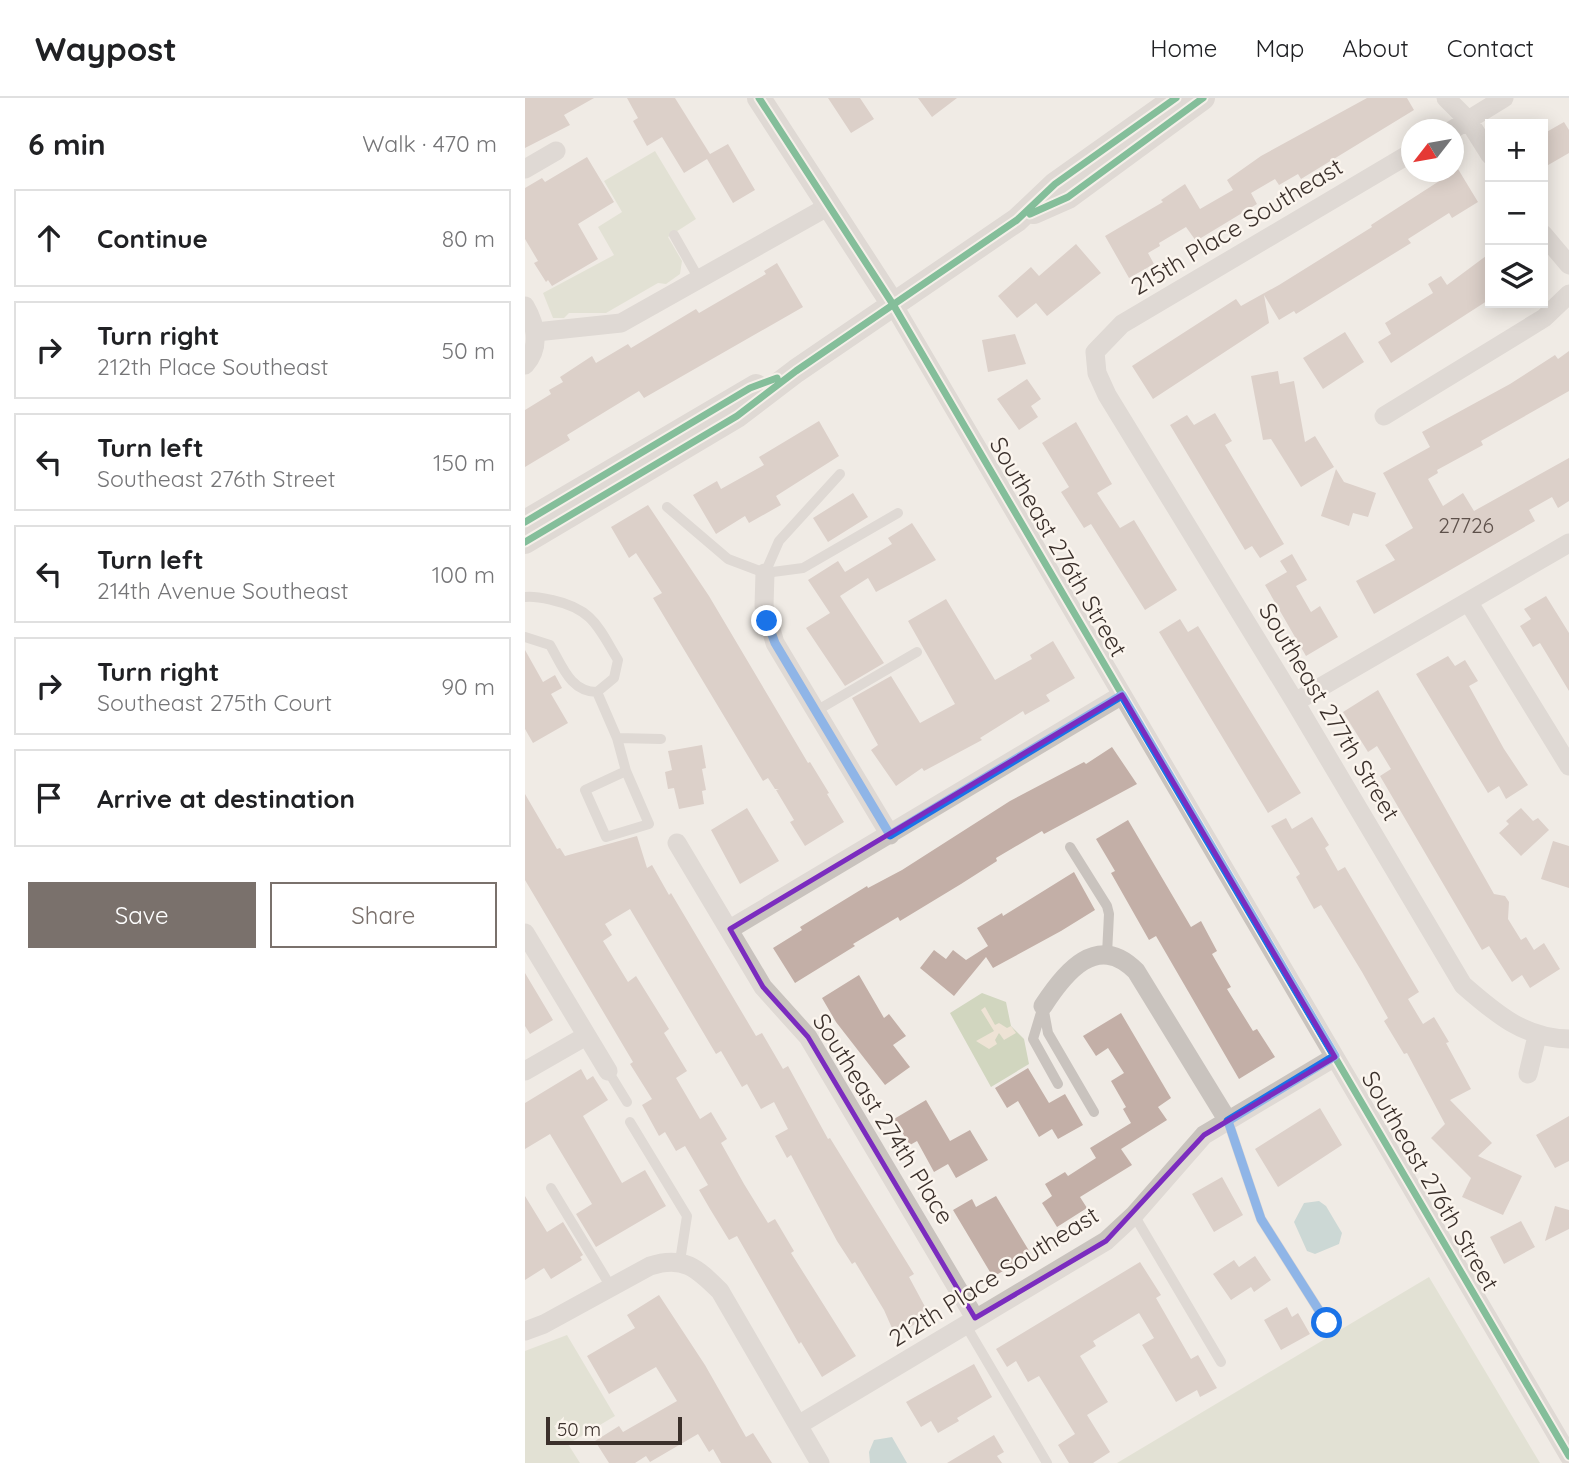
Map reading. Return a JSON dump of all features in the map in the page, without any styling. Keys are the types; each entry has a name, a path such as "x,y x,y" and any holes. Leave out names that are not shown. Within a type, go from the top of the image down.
{"street":[{"name":"Southeast 276th Street","path":"759,98 894,306 1569,1456"},
{"path":"525,542 737,416 796,371 1017,219 1055,184 1176,98"},
{"path":"1017,219 1068,197 1203,98"},
{"path":"1446,98 1457,119"},
{"path":"1461,119 1464,98"},
{"path":"1464,123 1504,98"},
{"path":"1464,129 1485,150"},
{"path":"525,169 555,151"},
{"name":"215th Place Southeast","path":"1095,352 1122,324 1401,159"},
{"path":"536,332 621,323 829,206"},
{"path":"1548,240 1569,265"},
{"path":"1384,416 1544,318 1569,294"},
{"path":"525,306 536,332 533,357 525,365"},
{"name":"Southeast 277th Street","path":"1095,352 1097,373 1107,395 1296,702 1463,985 1484,1003 1537,1036"},
{"path":"525,522 750,388 796,371"},
{"path":"1296,702 1569,543"},
{"path":"765,573 767,621 775,643 890,835"},
{"path":"1469,603 1569,766"},
{"path":"730,929 1122,695"},
{"name":"Southeast 274th Place","path":"677,842 763,987 808,1037 970,1321"},
{"path":"525,933 608,1072"},
{"path":"1043,1006 1063,975 1087,959 1107,954 1125,960 1136,971 1228,1121"},
{"path":"525,1071 586,1036"},
{"path":"1528,1074 1537,1036 1569,1039"},
{"name":"212th Place Southeast","path":"800,1424 1106,1241 1134,1215 1188,1150 1204,1135 1335,1056"},
{"path":"525,1331 544,1324 650,1266 666,1261 680,1261 705,1276 720,1291 800,1424 820,1463"}],"lane":[{"path":"674,235 699,279"},
{"path":"765,573 779,541 840,474"},
{"path":"667,507 728,559 765,573 803,568 898,513"},
{"path":"525,597 569,604 587,612 618,660 614,678 597,692 588,692 574,685 550,645 525,637"},
{"path":"816,711 917,652"},
{"path":"597,692 649,824 606,837 585,790 626,771"},
{"path":"617,738 661,739"},
{"path":"1070,847 1107,906 1107,954"},
{"path":"1043,1006 1033,1039 1058,1084"},
{"path":"1043,1006 1048,1033 1094,1112"},
{"path":"608,1072 627,1102"},
{"path":"1228,1121 1261,1219 1327,1323"},
{"path":"630,1122 687,1216 680,1261"},
{"path":"551,1188 611,1287"},
{"path":"1134,1215 1221,1362"},
{"path":"970,1321 1047,1463"}],"highlighted area":[{"path":"1122,695 1335,1057 1204,1135 1106,1241 975,1318 808,1037 763,987 730,929"}],"green space":[{"path":"655,151 696,219 668,237 682,261 680,274 666,284 658,283 606,313 569,313 564,318 553,318 543,293 614,255 598,227 622,212 604,181"},
{"path":"982,993 1006,1002 1011,1026 1024,1039 1029,1064 991,1087 950,1013"},
{"path":"1429,1277 1540,1463 1117,1463"},
{"path":"567,1335 615,1416 568,1444 580,1463 525,1463 525,1351"}],"shaded area":[{"path":"985,1007 995,1025 999,1023 1007,1028 1011,1026 1016,1033 1004,1040 999,1033 995,1040 997,1044 989,1049 976,1041 994,1031 981,1010"}],"water":[{"path":"1319,1201 1326,1206 1342,1233 1339,1244 1315,1254 1307,1251 1294,1222 1304,1203"},
{"path":"892,1437 907,1463 870,1463 869,1452 874,1440"}],"building":[{"path":"525,98 594,98 564,115 570,125 525,148"},
{"path":"627,98 675,98 710,154 728,144 755,190 733,203 707,159 684,173 662,137 647,146 633,121 638,118"},
{"path":"828,98 860,98 874,119 851,133"},
{"path":"918,98 957,98 932,117"},
{"path":"1367,98 1407,98 1414,110 1301,179 1298,174 1279,185 1275,179 1251,193 1257,204 1196,241 1186,227 1148,253 1154,264 1129,278 1105,236 1163,202 1161,200 1185,184 1200,209 1233,190 1227,180 1261,156"},
{"path":"1564,122 1569,130 1569,153 1548,165 1548,131"},
{"path":"587,157 614,202 578,224 598,259 552,286 548,280 546,282 534,263 538,261 525,239 525,188 542,178 545,182"},
{"path":"1464,179 1478,202 1452,218 1449,213 1408,239 1411,243 1296,314 1294,311 1279,320 1264,295 1269,323 1153,399 1132,366 1236,299 1241,306 1279,285 1372,227 1371,225 1438,182 1464,182"},
{"path":"1076,244 1101,273 1047,316 1036,303 1017,318 998,296 1031,267 1039,276"},
{"path":"1485,257 1485,302 1391,363 1378,342 1391,334 1385,323 1433,293 1428,284 1441,276 1447,285"},
{"path":"777,263 803,307 644,398 639,391 567,435 570,440 525,467 525,410 551,394 549,390 563,382 560,377 592,356 596,363 628,344 631,348 696,309 699,313 766,274 764,271"},
{"path":"1345,332 1364,362 1323,389 1303,358"},
{"path":"1015,334 1026,364 988,372 982,340"},
{"path":"1569,351 1569,391 1481,441 1483,445 1437,470 1438,473 1428,479 1443,506 1463,493 1474,511 1569,458 1569,501 1558,508 1552,497 1529,510 1535,521 1374,614 1356,581 1395,560 1385,545 1413,528 1383,473 1430,447 1422,432 1510,384 1555,355 1558,359"},
{"path":"1278,371 1280,384 1294,381 1305,442 1315,436 1334,467 1301,487 1271,439 1263,440 1251,376"},
{"path":"1027,379 1041,399 1031,406 1038,417 1019,430 997,399"},
{"path":"1215,413 1232,441 1225,445 1284,544 1260,558 1252,546 1245,550 1170,425 1187,415 1194,425"},
{"path":"819,421 839,456 776,496 781,505 749,523 745,516 716,534 693,495 717,481 721,489 764,465 759,457"},
{"path":"1076,422 1112,484 1097,493 1120,528 1134,520 1177,590 1145,610 1091,524 1084,528 1061,492 1069,487 1042,443"},
{"path":"1336,469 1344,482 1376,493 1368,517 1353,513 1349,526 1321,516"},
{"path":"853,493 868,517 828,542 813,518"},
{"path":"648,505 709,596 844,822 805,846 790,822 794,820 776,790 779,789 775,789 768,778 763,781 653,598 662,593 636,553 629,558 611,527"},
{"path":"912,523 936,560 876,592 868,578 840,596 884,663 845,686 806,628 830,613 808,580 838,561 845,572 892,544 888,538"},
{"path":"1292,554 1307,580 1296,586 1311,612 1320,606 1338,637 1306,656 1265,585 1287,572 1280,561"},
{"path":"1546,596 1569,633 1569,691 1540,643 1533,647 1520,626 1531,619 1524,609"},
{"path":"946,599 995,680 1032,659 1030,655 1053,641 1075,678 1046,695 1050,701 1025,715 1023,711 980,738 982,740 924,771 922,768 896,786 871,750 878,745 852,698 891,676 920,723 955,704 908,621"},
{"path":"1180,619 1188,632 1198,626 1301,793 1268,813 1159,632"},
{"path":"525,650 543,682 555,675 562,688 551,694 568,723 533,743 525,729"},
{"path":"1448,656 1455,666 1465,660 1478,681 1469,686 1504,749 1528,785 1506,799 1499,786 1488,793 1416,674"},
{"path":"1378,690 1494,894 1505,896 1509,902 1508,919 1521,940 1526,937 1534,950 1544,943 1560,969 1530,988 1522,975 1512,982 1489,946 1482,950 1380,776 1391,769 1377,746 1368,752 1343,712"},
{"path":"702,745 706,768 702,769 706,790 702,791 704,804 679,809 674,788 668,789 665,772 672,770 668,751"},
{"path":"1112,747 1137,784 1044,834 1042,831 900,921 898,917 853,944 855,946 795,983 773,948 802,930 800,927 867,886 868,888 902,870 1010,801 1084,762 1086,764"},
{"path":"525,794 557,849 560,848 565,856 637,836 647,868 652,865 669,895 671,893 756,1036 762,1033 783,1069 788,1066 828,1139 830,1138 914,1274 909,1277 930,1316 895,1335 884,1310 855,1262 852,1264 837,1241 791,1155 787,1158 775,1136 788,1129 774,1102 761,1109 747,1084 742,1087 721,1051 716,1054 630,909 605,924 612,935 603,941 628,982 636,976 669,1029 664,1033 687,1071 676,1078 700,1119 711,1112 727,1139 721,1143 744,1184 768,1223 775,1219 794,1251 791,1253 856,1356 822,1377 801,1342 799,1344 737,1236 729,1240 710,1209 699,1190 708,1185 685,1146 676,1151 665,1132 659,1136 642,1105 652,1099 630,1064 633,1062 525,880"},
{"path":"747,808 779,861 740,884 711,830"},
{"path":"1521,808 1533,821 1538,818 1549,830 1521,856 1499,833 1509,824 1506,821"},
{"path":"1312,817 1329,845 1325,848 1338,871 1345,867 1419,992 1408,999 1423,1024 1434,1017 1449,1042 1446,1043 1471,1089 1450,1100 1492,1143 1478,1156 1522,1176 1503,1215 1462,1197 1471,1178 1431,1138 1445,1124 1407,1053 1404,1054 1384,1021 1388,1018 1362,972 1321,905 1314,909 1296,877 1300,874 1271,826 1286,818 1292,829"},
{"path":"1128,820 1191,927 1201,921 1217,951 1212,954 1231,987 1227,989 1253,1031 1257,1029 1275,1057 1239,1079 1156,936 1149,940 1111,873 1115,871 1096,839"},
{"path":"1553,841 1569,846 1569,888 1541,879"},
{"path":"1074,872 1095,910 993,968 986,957 954,996 920,968 934,950 946,959 953,950 966,960 988,946 977,928 1002,913 1003,916"},
{"path":"525,973 553,1020 530,1034 525,1026"},
{"path":"859,975 884,1018 889,1014 906,1036 893,1045 910,1067 885,1085 836,1022 822,998"},
{"path":"1121,1013 1171,1098 1158,1107 1167,1120 1121,1149 1132,1165 1080,1197 1087,1208 1057,1227 1042,1203 1052,1196 1045,1184 1065,1172 1068,1176 1096,1158 1090,1148 1131,1123 1123,1109 1126,1107 1111,1081 1124,1073 1108,1048 1096,1056 1083,1036"},
{"path":"1028,1068 1049,1103 1065,1094 1083,1125 1058,1139 1052,1129 1039,1137 1018,1101 1007,1108 995,1088"},
{"path":"581,1069 587,1080 593,1076 608,1100 583,1116 622,1183 645,1170 666,1206 596,1247 576,1214 592,1204 550,1134 525,1149 525,1103"},
{"path":"926,1100 950,1141 970,1130 988,1160 956,1178 948,1164 934,1172 917,1141 910,1145 894,1119"},
{"path":"1320,1108 1342,1145 1278,1187 1255,1149"},
{"path":"1569,1116 1569,1161 1555,1168 1536,1135"},
{"path":"1222,1177 1243,1215 1214,1232 1192,1194"},
{"path":"525,1196 547,1232 563,1222 583,1255 580,1257 582,1260 551,1279 544,1268 525,1280"},
{"path":"996,1196 1031,1254 993,1277 953,1210 972,1199 976,1207"},
{"path":"1555,1206 1569,1210 1569,1229 1545,1241"},
{"path":"1521,1221 1535,1247 1504,1264 1490,1237"},
{"path":"1255,1256 1271,1280 1254,1292 1251,1287 1231,1300 1213,1274 1234,1260 1239,1267"},
{"path":"1140,1262 1161,1295 1156,1298 1191,1359 1198,1355 1217,1388 1200,1397 1197,1390 1176,1402 1142,1345 1154,1338 1139,1313 1093,1341 1096,1346 1080,1356 1108,1402 1087,1415 1110,1452 1093,1463 1069,1463 1058,1445 1075,1434 1039,1376 1028,1382 1016,1361 1007,1367 996,1349"},
{"path":"659,1295 705,1365 746,1437 753,1433 772,1463 721,1463 713,1449 709,1452 698,1434 650,1462 646,1456 635,1463 609,1463 595,1441 619,1426 623,1432 677,1401 656,1367 609,1394 587,1356 635,1328 627,1315"},
{"path":"1287,1307 1292,1317 1298,1313 1310,1334 1281,1350 1264,1320"},
{"path":"974,1364 992,1397 938,1433 931,1421 921,1427 906,1402"},
{"path":"994,1435 1004,1452 997,1456 1002,1463 947,1463"}],"cycle path":[{"path":"759,98 894,306 1569,1456"},
{"path":"525,542 737,416 796,371 1017,220 1055,184 1176,98"},
{"path":"1030,214 1068,197 1203,98"},
{"path":"525,522 750,388 777,378"}],"route":[{"path":"767,621 775,643 890,835 1122,695 1335,1056 1228,1121 1261,1219 1327,1323"}]}
